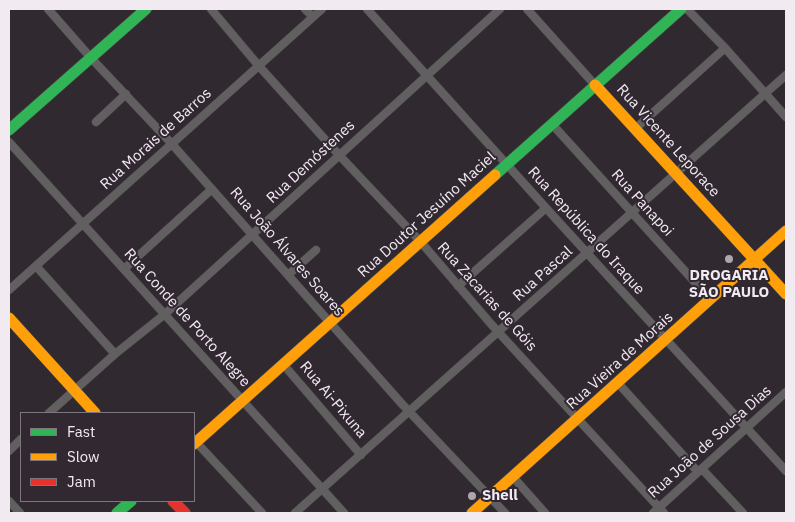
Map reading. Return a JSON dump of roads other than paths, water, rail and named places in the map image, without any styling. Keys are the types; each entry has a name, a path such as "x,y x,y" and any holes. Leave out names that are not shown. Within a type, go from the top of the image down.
{"street":[{"name":"Rua João Álvares Soares","path":"48,9 212,188 410,412 505,513"},
{"path":"9,130 146,9"},
{"name":"Rua Zacarias de Góis","path":"211,9 258,65 420,241 659,511"},
{"path":"305,9 313,17"},
{"name":"Rua Morais de Barros","path":"9,290 322,9"},
{"name":"Rua República do Iraque","path":"367,9 786,471"},
{"name":"Rua Demóstenes","path":"50,412 165,314 500,9"},
{"name":"Rua Vicente Leporace","path":"527,9 786,294"},
{"name":"Rua Doutor Jesuíno Maciel","path":"195,443 681,9"},
{"path":"687,9 725,48 786,117"},
{"path":"636,128 725,48"},
{"name":"Rua Pascal","path":"295,513 786,74"},
{"path":"96,122 126,94"},
{"name":"Rua Panapoi","path":"552,124 711,300"},
{"name":"Rua Conde de Porto Alegre","path":"9,142 344,513"},
{"path":"124,269 212,188"},
{"path":"458,286 546,208"},
{"name":"Rua Vieira de Morais","path":"472,513 786,231"},
{"path":"288,275 316,250"},
{"path":"36,266 116,354"},
{"path":"9,318 94,412"},
{"name":"Rua Ai-Pixuna","path":"283,364 361,455"},
{"path":"618,383 743,513"},
{"name":"Rua João de Sousa Dias","path":"659,511 700,470 786,392"},
{"path":"9,451 20,440"},
{"path":"195,443 262,513"},
{"path":"513,477 545,513"},
{"path":"9,501 20,513"},
{"path":"117,513 130,502"},
{"path":"174,502 184,513"}],"place":[{"name":"DROGARIA SÃO PAULO","path":"729,259"},
{"name":"Shell","path":"472,496"}]}
